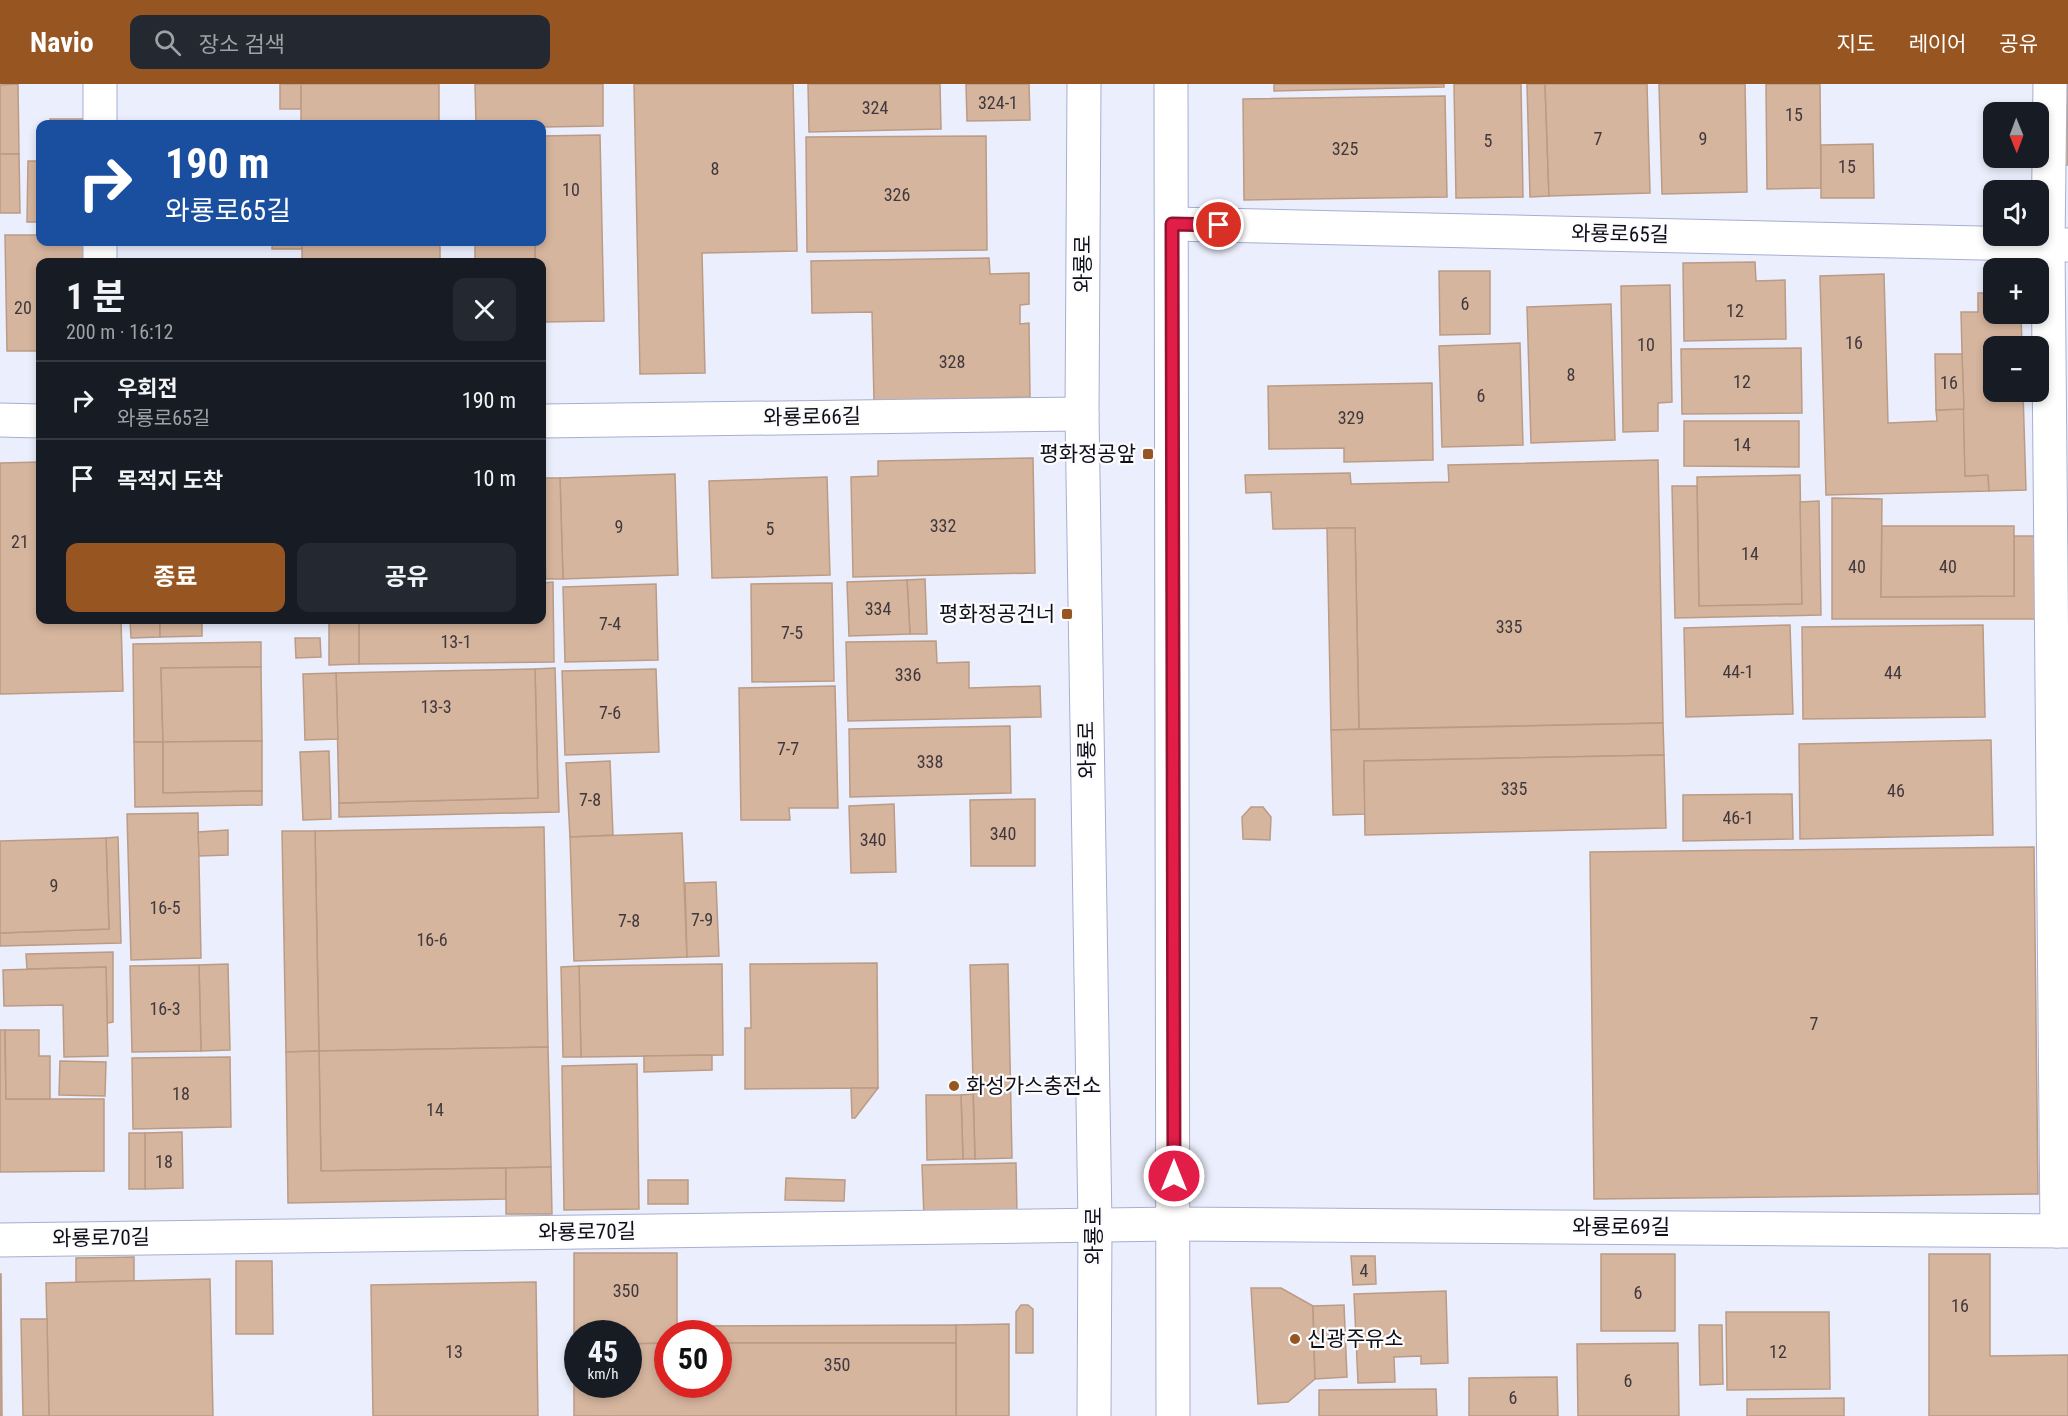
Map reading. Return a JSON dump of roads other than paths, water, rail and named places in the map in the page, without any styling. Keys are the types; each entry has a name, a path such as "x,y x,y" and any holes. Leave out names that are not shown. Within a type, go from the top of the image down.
{"street":[{"path":"100,84 100,120"},
{"name":"와룡로","path":"1084,84 1082,414 1095,1225 1094,1416"},
{"path":"1171,84 1173,1416"},
{"path":"2050,84 2058,245 2062,1231"},
{"name":"와룡로65길","path":"1172,224 2058,245"},
{"name":"와룡로66길","path":"546,421 1082,414"},
{"path":"0,420 36,421"},
{"name":"와룡로70길","path":"0,1240 1174,1224"},
{"name":"와룡로69길","path":"1174,1224 2062,1231"}],"place":[{"name":"평화정공앞","path":"1148,454"},
{"name":"평화정공건너","path":"1067,614"},
{"name":"화성가스충전소","path":"954,1086"},
{"name":"신광주유소","path":"1295,1339"}]}
